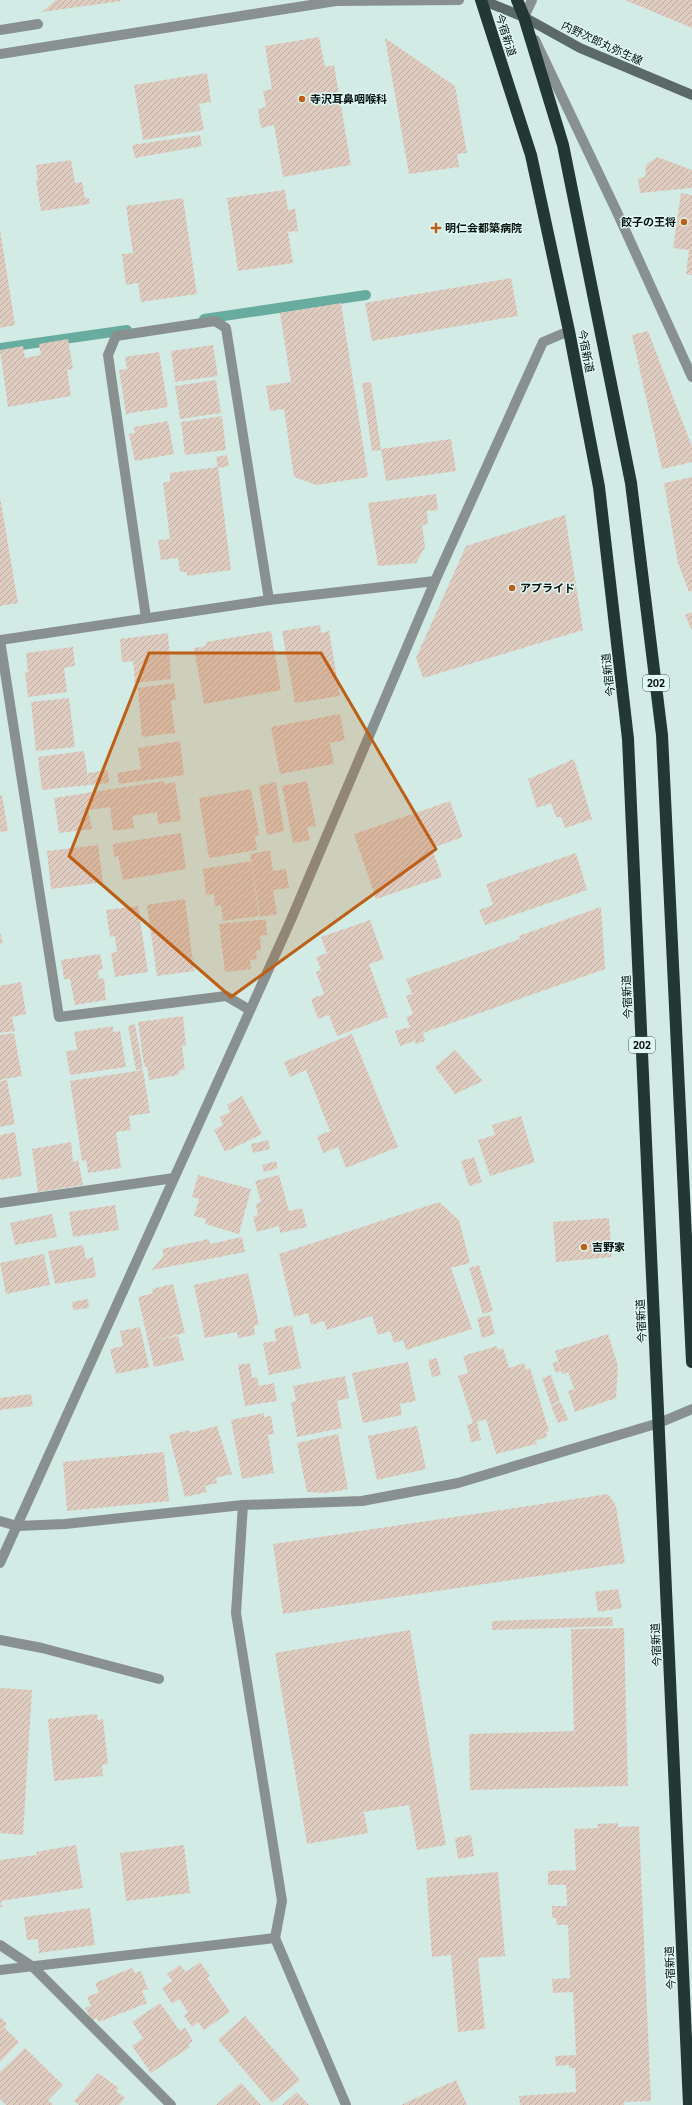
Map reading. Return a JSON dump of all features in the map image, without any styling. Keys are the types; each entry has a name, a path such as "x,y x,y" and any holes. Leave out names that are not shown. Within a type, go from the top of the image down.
{"highway":[{"name":"今宿新道","path":"481,0 531,155 569,331 599,487 628,739 689,2105"},
{"name":"今宿新道","path":"517,0 524,17 563,145 632,491 662,735 692,1362"}],"main road":[{"name":"内野次郎丸弥生線","path":"481,0 524,17 580,48 692,95"}],"street":[{"path":"0,54 336,1 459,0"},
{"path":"532,0 524,17 616,210 692,377"},
{"path":"0,30 38,24"},
{"path":"146,618 108,355 116,336 215,321 226,328 270,600"},
{"path":"0,1563 250,1010 435,582 543,342 569,331"},
{"path":"250,1010 226,996 59,1017 0,640 270,600 435,582"},
{"path":"0,1203 174,1178"},
{"path":"0,1522 17,1526 65,1524 243,1505 362,1501 458,1483 659,1423 692,1409"},
{"path":"243,1505 236,1614 282,1901 275,1938 346,2105"},
{"path":"0,1640 42,1648 159,1679"},
{"path":"0,1970 275,1938"},
{"path":"0,1945 33,1966 171,2105"}],"highlighted area":[{"path":"149,653 321,653 436,849 231,997 69,856"}],"building":[{"path":"56,0 121,0 121,1 42,12"},
{"path":"625,0 692,0 692,28"},
{"name":"寺沢耳鼻咽喉科","path":"319,37 325,67 334,65 351,165 283,177 274,125 261,128 258,109 266,107 263,91 272,89 265,46"},
{"path":"385,38 455,86 467,153 457,154 459,167 409,174"},
{"path":"207,73 211,102 199,104 204,130 143,140 134,85"},
{"path":"200,135 202,146 135,158 132,145"},
{"path":"657,157 692,170 692,188 640,193 638,178 645,177 646,165"},
{"path":"71,160 75,183 82,182 85,198 89,198 90,204 41,211 36,180 38,180 36,165"},
{"path":"285,190 288,210 295,209 298,231 288,232 293,263 238,271 227,198"},
{"name":"餃子の王将","path":"681,193 692,195 692,275 686,274 689,250 673,248"},
{"path":"183,198 197,294 141,302 138,283 126,285 122,254 133,253 126,206"},
{"path":"0,229 15,325 0,328"},
{"path":"511,278 518,316 372,341 365,303"},
{"path":"341,303 368,477 316,485 294,477 284,409 270,411 266,386 291,382 280,313"},
{"path":"648,331 692,447 692,462 662,469 632,335"},
{"path":"68,339 73,369 67,370 71,396 8,407 0,350 23,346 25,358 41,355 39,344"},
{"path":"213,345 218,376 175,382 171,351"},
{"path":"159,352 168,407 126,414 119,370 127,369 125,357"},
{"path":"216,380 221,413 180,419 175,386"},
{"path":"371,382 381,450 372,451 362,383"},
{"path":"222,416 226,450 185,455 181,422"},
{"path":"168,421 174,454 135,461 129,434 135,433 134,427"},
{"path":"451,439 456,471 386,481 381,449"},
{"path":"227,455 229,466 218,468 216,457"},
{"path":"218,467 231,570 187,576 187,572 180,572 178,558 161,560 158,540 170,539 163,483 170,481 170,473"},
{"path":"692,477 692,591 689,592 678,563 664,483"},
{"path":"436,494 438,510 427,511 428,524 422,525 425,547 416,563 378,566 368,503"},
{"path":"0,497 18,603 0,606"},
{"name":"アプライド","path":"565,515 583,630 423,678 416,658 466,546"},
{"path":"692,612 692,631 685,615"},
{"path":"320,625 321,633 329,631 340,696 295,703 282,631"},
{"path":"271,631 281,690 204,704 194,648 206,646 206,642"},
{"path":"168,633 171,679 135,683 133,661 122,662 120,639"},
{"path":"73,647 75,666 64,668 67,692 28,697 25,672 28,672 26,653"},
{"path":"174,683 176,700 171,701 175,733 142,737 138,688"},
{"path":"69,698 75,747 36,751 31,702"},
{"path":"340,714 345,740 330,743 334,764 280,774 271,727"},
{"path":"180,741 184,775 119,784 117,773 141,769 138,748"},
{"path":"84,751 89,785 42,790 38,757"},
{"path":"574,759 592,819 565,828 561,817 556,817 551,803 537,808 528,779"},
{"path":"108,770 109,783 89,785 88,773"},
{"path":"164,781 165,784 175,782 181,821 158,824 157,812 132,816 134,828 113,831 110,807 88,810 92,829 59,833 54,798"},
{"path":"307,781 316,826 307,827 310,840 293,843 282,786"},
{"path":"276,782 284,831 267,835 259,786"},
{"path":"251,789 259,835 255,836 257,850 209,858 199,798"},
{"path":"0,795 2,795 8,831 0,832"},
{"path":"450,801 463,837 432,848 442,877 376,899 354,834"},
{"path":"181,833 186,869 123,880 118,856 114,857 113,844"},
{"path":"98,845 103,882 51,889 47,851"},
{"path":"270,850 273,871 286,869 289,888 273,890 277,914 260,917 250,854"},
{"path":"576,853 587,890 485,925 479,910 493,905 486,884"},
{"path":"251,861 259,916 223,921 221,905 215,906 214,894 206,895 203,869"},
{"path":"185,899 194,971 157,976 147,905"},
{"path":"138,906 148,972 115,977 111,953 117,952 115,936 110,937 106,910"},
{"path":"601,907 605,969 423,1033 425,1041 416,1044 412,1034 414,1041 400,1046 395,1031 410,1027 406,1017 413,1014 406,996 412,994 406,979 520,939 519,936"},
{"path":"266,920 267,935 260,936 261,950 256,951 257,959 250,960 251,969 225,972 219,924"},
{"path":"370,920 384,959 369,964 388,1017 337,1036 329,1015 318,1019 311,999 324,994 316,972 321,970 316,957 327,953 321,937"},
{"path":"0,933 3,943 0,944"},
{"path":"100,954 103,969 98,970 99,979 104,978 106,1000 75,1005 70,979 64,979 61,960"},
{"path":"21,982 26,1014 12,1017 15,1031 0,1033 0,986"},
{"path":"183,1016 186,1045 182,1046 185,1069 179,1071 179,1075 149,1080 147,1067 144,1066 138,1022"},
{"path":"135,1024 143,1069 136,1070 128,1026"},
{"path":"113,1026 113,1032 120,1031 126,1067 70,1075 66,1051 77,1050 74,1032"},
{"path":"14,1033 22,1076 0,1080 0,1035"},
{"path":"352,1034 398,1147 346,1168 338,1147 323,1153 317,1136 330,1131 306,1070 290,1077 284,1062"},
{"path":"455,1050 483,1081 455,1094 435,1067"},
{"path":"143,1070 150,1113 129,1116 131,1130 116,1132 121,1168 88,1173 86,1160 82,1161 70,1081"},
{"path":"7,1080 15,1124 0,1127 0,1081"},
{"path":"242,1096 262,1134 225,1152 214,1130 223,1125 220,1117 230,1112 227,1105"},
{"path":"521,1116 535,1162 490,1176 478,1140 495,1135 492,1125"},
{"path":"15,1132 22,1176 0,1180 0,1135"},
{"path":"268,1140 270,1149 253,1153 251,1144"},
{"path":"71,1142 73,1162 78,1160 83,1185 38,1192 32,1149"},
{"path":"474,1157 482,1182 469,1186 461,1161"},
{"path":"276,1161 278,1168 264,1172 262,1165"},
{"path":"198,1175 251,1189 239,1234 205,1224 206,1219 194,1216 199,1199 192,1197"},
{"path":"279,1175 289,1211 302,1208 307,1227 280,1233 279,1226 257,1232 253,1217 258,1215 256,1204 261,1202 255,1181"},
{"path":"439,1202 459,1220 470,1263 451,1268 472,1329 406,1350 403,1340 394,1343 390,1331 378,1335 372,1316 327,1330 324,1321 311,1325 308,1313 294,1317 279,1254"},
{"path":"115,1205 119,1230 73,1237 69,1212"},
{"path":"52,1214 57,1237 15,1245 10,1223"},
{"path":"609,1218 612,1257 556,1262 553,1222"},
{"path":"242,1237 245,1252 152,1270 164,1255 162,1249 209,1239 210,1244"},
{"path":"83,1245 86,1259 93,1257 96,1277 55,1284 48,1251"},
{"path":"44,1254 50,1285 6,1294 0,1263"},
{"path":"479,1265 493,1311 483,1314 469,1268"},
{"path":"248,1273 259,1325 254,1326 255,1335 238,1338 237,1332 205,1338 194,1285"},
{"path":"173,1284 185,1333 156,1340 178,1336 184,1360 154,1367 138,1297 153,1293 152,1289"},
{"path":"88,1299 89,1308 73,1310 72,1302"},
{"path":"490,1315 495,1334 482,1338 477,1318"},
{"path":"292,1325 301,1368 269,1375 263,1343 276,1341 274,1329"},
{"path":"140,1327 149,1367 116,1374 110,1349 123,1346 120,1331"},
{"path":"608,1334 618,1366 616,1398 575,1412 568,1391 574,1389 568,1372 562,1374 555,1351"},
{"path":"497,1346 498,1350 503,1348 509,1368 524,1363 526,1370 530,1368 549,1431 546,1432 547,1437 535,1441 537,1444 496,1454 486,1419 477,1422 481,1440 471,1442 467,1425 473,1423 458,1376 468,1373 463,1356"},
{"path":"437,1358 441,1375 432,1377 428,1360"},
{"path":"557,1361 561,1371 556,1373 552,1363"},
{"path":"408,1362 416,1401 400,1404 402,1415 363,1423 352,1373"},
{"path":"250,1363 252,1378 257,1377 259,1386 274,1383 277,1401 245,1406 238,1365"},
{"path":"551,1375 560,1401 551,1405 542,1378"},
{"path":"345,1376 349,1398 337,1401 342,1428 297,1437 291,1402 296,1401 293,1386"},
{"path":"31,1394 33,1406 0,1410 0,1398"},
{"path":"561,1402 568,1420 558,1423 551,1406"},
{"path":"264,1413 264,1417 271,1416 274,1434 268,1435 274,1473 242,1479 231,1420"},
{"path":"217,1426 232,1474 216,1478 217,1483 205,1486 207,1492 185,1497 169,1435 189,1430 190,1433"},
{"path":"417,1426 426,1469 377,1480 368,1436"},
{"path":"338,1434 348,1489 326,1493 307,1492 297,1443"},
{"path":"164,1452 169,1501 67,1511 63,1462"},
{"path":"608,1494 616,1506 625,1563 283,1614 273,1544"},
{"path":"618,1589 622,1608 598,1612 595,1592"},
{"path":"612,1617 613,1626 492,1630 492,1621"},
{"path":"624,1628 628,1786 470,1790 469,1734 574,1731 571,1629"},
{"path":"410,1630 446,1845 417,1850 409,1805 364,1812 368,1833 307,1844 275,1653"},
{"path":"0,1688 32,1690 23,1835 0,1833"},
{"path":"97,1714 98,1720 103,1719 108,1764 102,1765 103,1776 54,1781 48,1719"},
{"path":"618,1823 618,1827 639,1826 651,2101 624,2102 624,2105 520,2105 519,2096 576,2092 575,2068 569,2068 569,2065 556,2066 555,2056 576,2055 573,1992 553,1993 552,1979 570,1978 568,1925 557,1925 556,1918 552,1918 552,1906 567,1906 566,1885 548,1885 548,1871 576,1870 574,1829 598,1828 597,1824"},
{"path":"471,1835 474,1856 458,1859 455,1838"},
{"path":"76,1845 83,1888 1,1901 2,1907 0,1907 0,1860 37,1855 36,1852"},
{"path":"184,1845 190,1893 126,1901 120,1853"},
{"path":"498,1872 505,1956 478,1958 485,2029 458,2032 451,1955 432,1957 426,1878"},
{"path":"90,1908 95,1945 39,1953 38,1939 27,1940 24,1917"},
{"path":"200,1962 210,1976 207,1978 230,2012 204,2030 198,2022 192,2027 184,2016 188,2012 179,1999 172,2004 162,1988 172,1981 167,1974 180,1965 186,1972"},
{"path":"132,1968 135,1973 141,1971 148,1989 142,1991 147,2003 99,2022 97,2018 92,2020 85,2008 91,2006 87,1997 99,1992 95,1983"},
{"path":"160,2003 180,2031 185,2027 193,2041 188,2044 190,2047 151,2073 132,2046 143,2038 132,2022"},
{"path":"245,2016 300,2080 272,2103 218,2040"},
{"path":"0,2017 7,2024 4,2027 19,2042 0,2062"},
{"path":"25,2048 63,2085 48,2100 53,2105 6,2105 0,2099 0,2072"},
{"path":"98,2073 119,2088 116,2091 125,2098 119,2105 79,2105 74,2101"},
{"path":"456,2080 467,2105 401,2105"},
{"path":"241,2083 261,2105 216,2105"},
{"path":"297,2092 309,2105 282,2105"}],"waterway":[{"path":"204,319 366,295"},
{"path":"0,348 127,330"}],"place":[{"name":"寺沢耳鼻咽喉科","path":"302,99"},
{"name":"餃子の王将","path":"684,222"},
{"name":"明仁会都築病院","path":"436,228"},
{"name":"アプライド","path":"512,588"},
{"name":"吉野家","path":"584,1247"}]}
